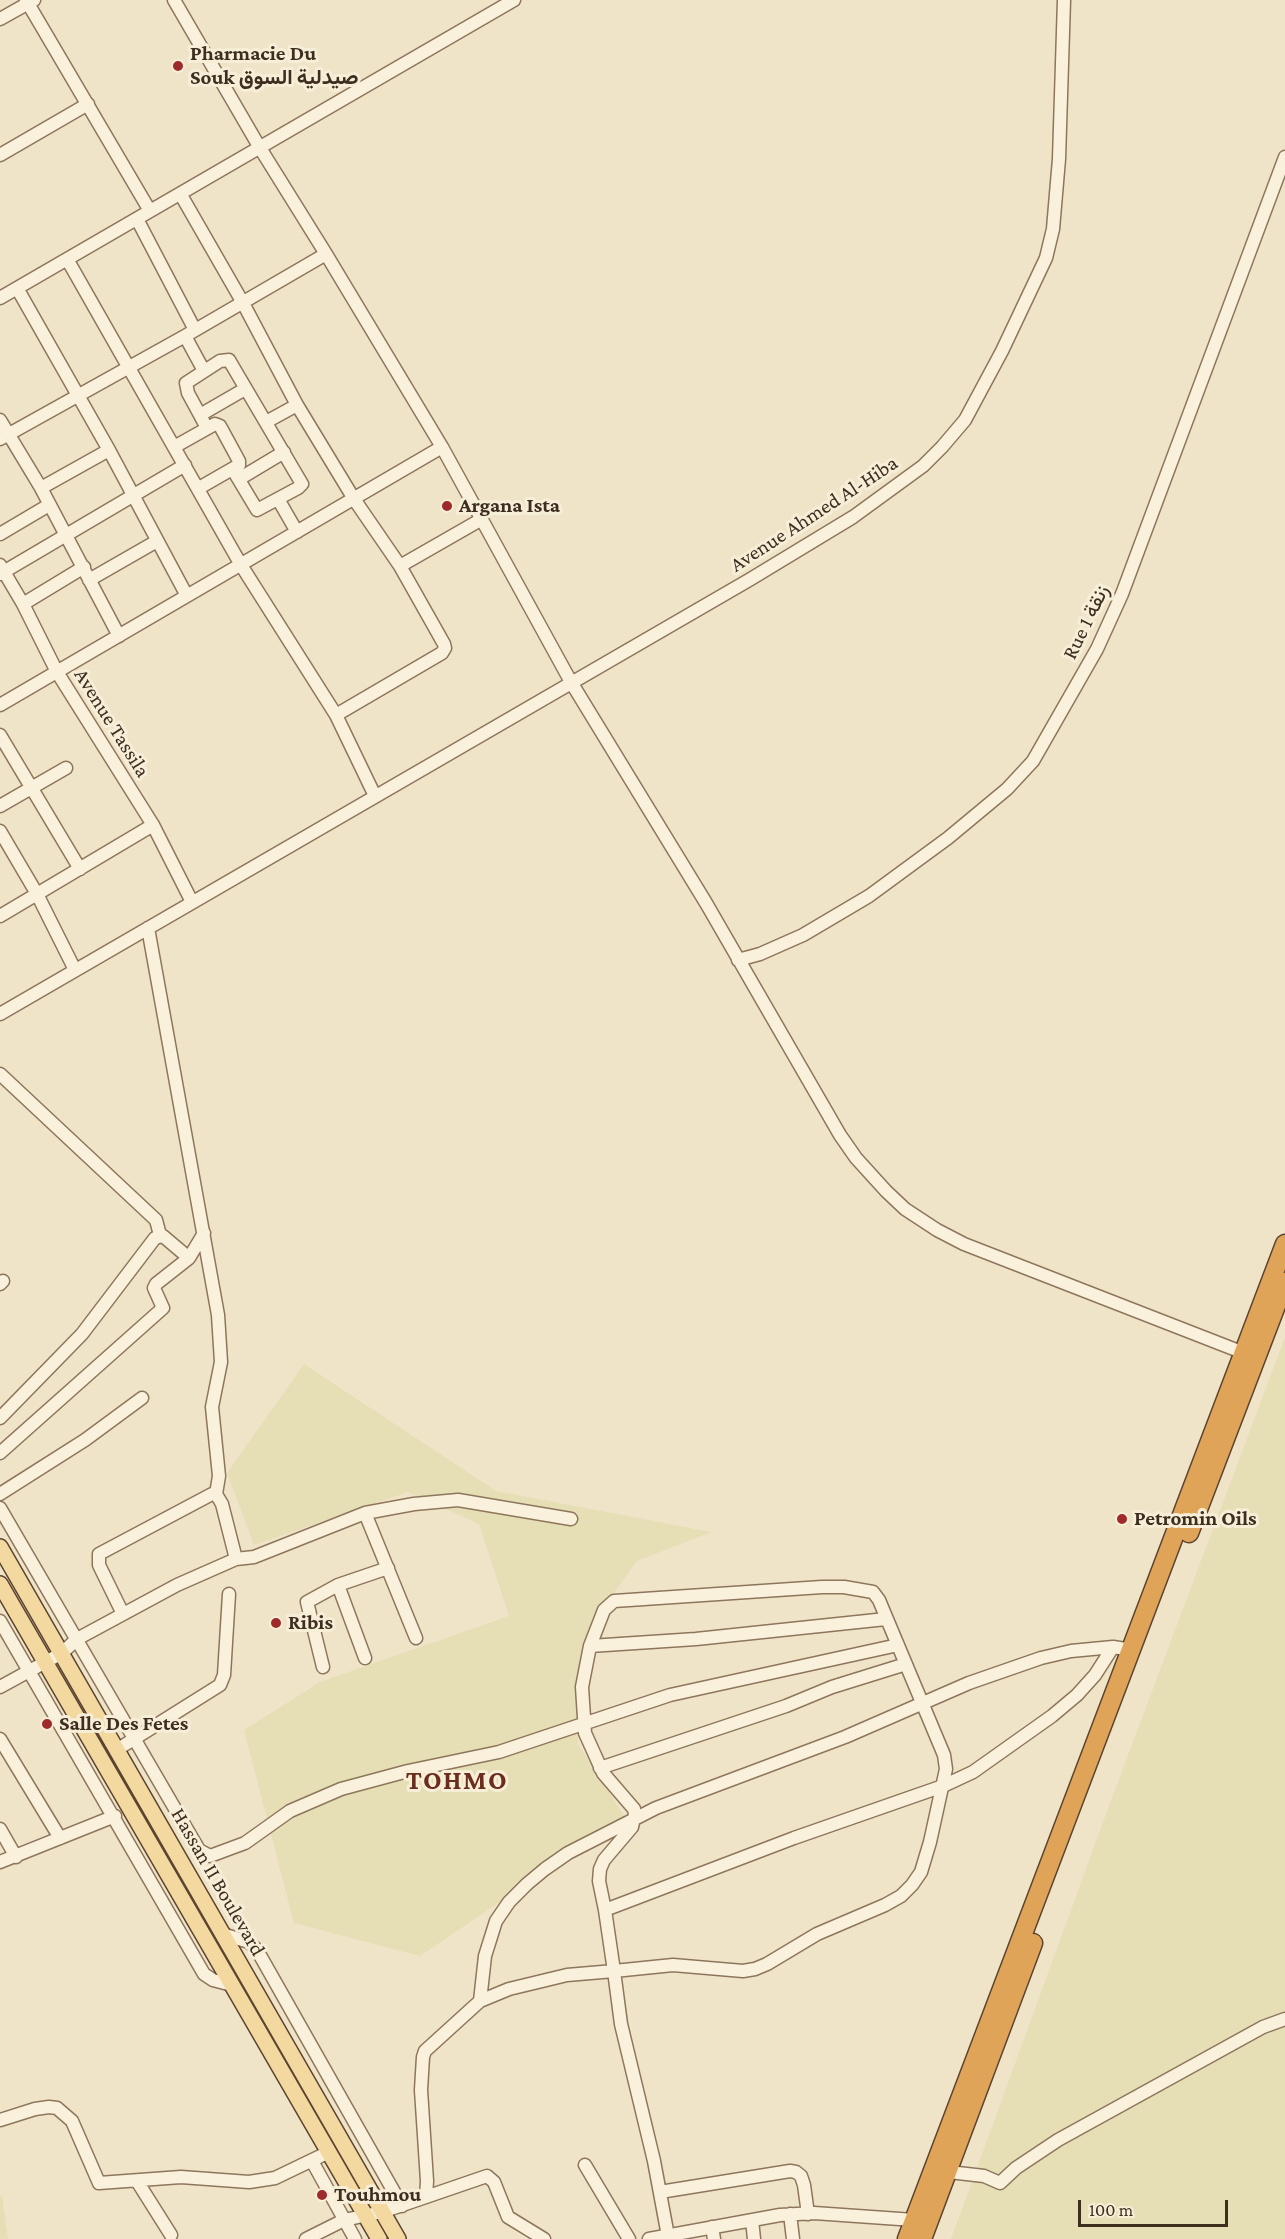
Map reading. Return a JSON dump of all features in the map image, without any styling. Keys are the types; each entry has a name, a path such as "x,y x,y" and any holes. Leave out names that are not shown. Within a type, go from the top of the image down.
{"highway":[{"path":"907,2239 1285,1244"},
{"path":"922,2239 1285,1282"}],"main road":[{"name":"Hassan II Boulevard","path":"0,1547 118,1749 222,1934 374,2214 379,2239"},
{"name":"Hassan II Boulevard","path":"0,1584 328,2152 374,2214 398,2239"}],"street":[{"path":"174,0 260,148 442,447 571,682 706,903 855,1158 905,1209 964,1244 1244,1353"},
{"path":"0,298 514,0"},
{"name":"Avenue Ahmed Al-Hiba","path":"0,1014 749,580 852,517 923,465 942,447 964,420 1029,296 1048,249 1053,229 1059,159 1064,0"},
{"path":"0,19 29,1 150,211"},
{"path":"2,149 88,104"},
{"name":"Rue 1 زنقة","path":"738,960 760,954 802,935 869,896 948,838 1008,789 1033,761 1097,649 1122,594 1285,157"},
{"path":"181,195 243,303 297,405 354,499 400,566 445,648 433,659 336,715"},
{"path":"137,219 190,333 204,371"},
{"path":"4,436 190,333 326,254"},
{"path":"68,259 241,565 336,715 375,796"},
{"path":"17,288 109,450 187,596"},
{"path":"174,447 215,424 220,426 239,461 236,474 256,509 261,509 302,484 229,360 220,361 188,380 185,386 207,428"},
{"path":"200,415 245,389"},
{"path":"266,422 297,405"},
{"path":"0,420 4,436 41,488 119,636"},
{"path":"0,705 442,447"},
{"path":"41,488 109,450"},
{"path":"199,488 284,452"},
{"path":"1,570 65,536 185,465"},
{"path":"278,499 297,532"},
{"path":"0,534 50,505"},
{"path":"400,566 482,519"},
{"path":"89,580 157,541"},
{"path":"23,604 84,567"},
{"name":"Avenue Tassila","path":"1,570 23,604 57,672 153,825 192,902"},
{"path":"0,735 80,869"},
{"path":"0,806 66,768"},
{"path":"0,916 153,825"},
{"path":"0,831 37,894 75,970"},
{"path":"148,928 218,1315 221,1362 212,1407 219,1476 216,1494 222,1504 236,1559"},
{"path":"0,1074 156,1220 160,1235"},
{"path":"0,1453 163,1308 154,1288 156,1284 189,1258 204,1233"},
{"path":"160,1235 189,1258"},
{"path":"0,1418 82,1334 155,1238 160,1235"},
{"path":"0,1494 85,1440 142,1398"},
{"path":"123,1614 99,1565 99,1554 212,1494 216,1494"},
{"path":"0,1687 62,1653 77,1639 177,1585 236,1559 254,1557 365,1513 414,1504 458,1500 571,1519"},
{"path":"0,1508 199,1850 210,1856 245,1844 290,1811 341,1788 499,1752 584,1722 679,1693 897,1645"},
{"path":"365,1513 416,1638"},
{"path":"323,1667 307,1602 338,1585 388,1568"},
{"path":"338,1585 365,1658"},
{"path":"426,2196 421,2090 423,2057 425,2051 480,2001 509,1989 567,1975 614,1971 673,1965 743,1971 755,1969 817,1934 901,1896 912,1885 921,1872 946,1768 944,1755 923,1704 879,1600 873,1592 844,1587 822,1587 617,1600 610,1603 604,1610 590,1646 582,1687 584,1722 588,1742 600,1768 634,1809 635,1818 632,1827 604,1860 600,1869 599,1881 605,1910 614,1971 621,2024 660,2192 674,2236"},
{"path":"118,1749 210,1691 223,1680 229,1594"},
{"path":"590,1646 696,1639 886,1619"},
{"path":"0,1621 115,1816 204,1974 213,1980 232,1985"},
{"path":"480,2001 485,1956 496,1921 509,1902 545,1869 568,1854 635,1818 688,1794 845,1737 969,1683 1041,1658 1094,1648 1113,1647 1132,1650"},
{"path":"605,1910 794,1838 943,1786 973,1772 1052,1716 1077,1695 1095,1675 1113,1647"},
{"path":"600,1768 786,1706 832,1687 906,1664"},
{"path":"0,1739 60,1838"},
{"path":"0,1862 115,1816"},
{"path":"0,1829 16,1857"},
{"path":"222,1934 249,1942 257,1950 402,2206"},
{"path":"949,2172 984,2176 1000,2183 1016,2168 1058,2140 1263,2027 1285,2019"},
{"path":"0,2120 35,2109 57,2108 72,2121 99,2183 181,2177 249,2182 275,2178 328,2152"},
{"path":"312,2161 355,2239"},
{"path":"585,2165 630,2239"},
{"path":"660,2192 790,2171 801,2176 808,2214"},
{"path":"306,2239 344,2220 402,2206 487,2176 494,2182 508,2217 544,2239"},
{"path":"137,2181 170,2238"},
{"path":"649,2239 713,2233 752,2220 790,2214 914,2220"},
{"path":"790,2214 793,2239"},
{"path":"752,2220 754,2239"}],"shaded area":[{"path":"1285,1337 1285,2239 951,2239 1110,1803"},
{"path":"304,1364 496,1491 711,1532 637,1561 589,1627 581,1686 578,1744 625,1817 420,1956 294,1923 244,1730 320,1682 509,1616 479,1524 408,1492 254,1545 227,1473"},
{"path":"2,2195 8,2239 0,2239 0,2196"}],"place":[{"name":"Pharmacie Du Souk صيدلية السوق","path":"178,66"},
{"name":"Argana Ista","path":"447,506"},
{"name":"Petromin Oils","path":"1122,1519"},
{"name":"Ribis","path":"276,1623"},
{"name":"Salle Des Fetes","path":"47,1724"},
{"name":"Touhmou","path":"322,2195"}],"district":[{"name":"TOHMO","path":"457,1781"}]}
